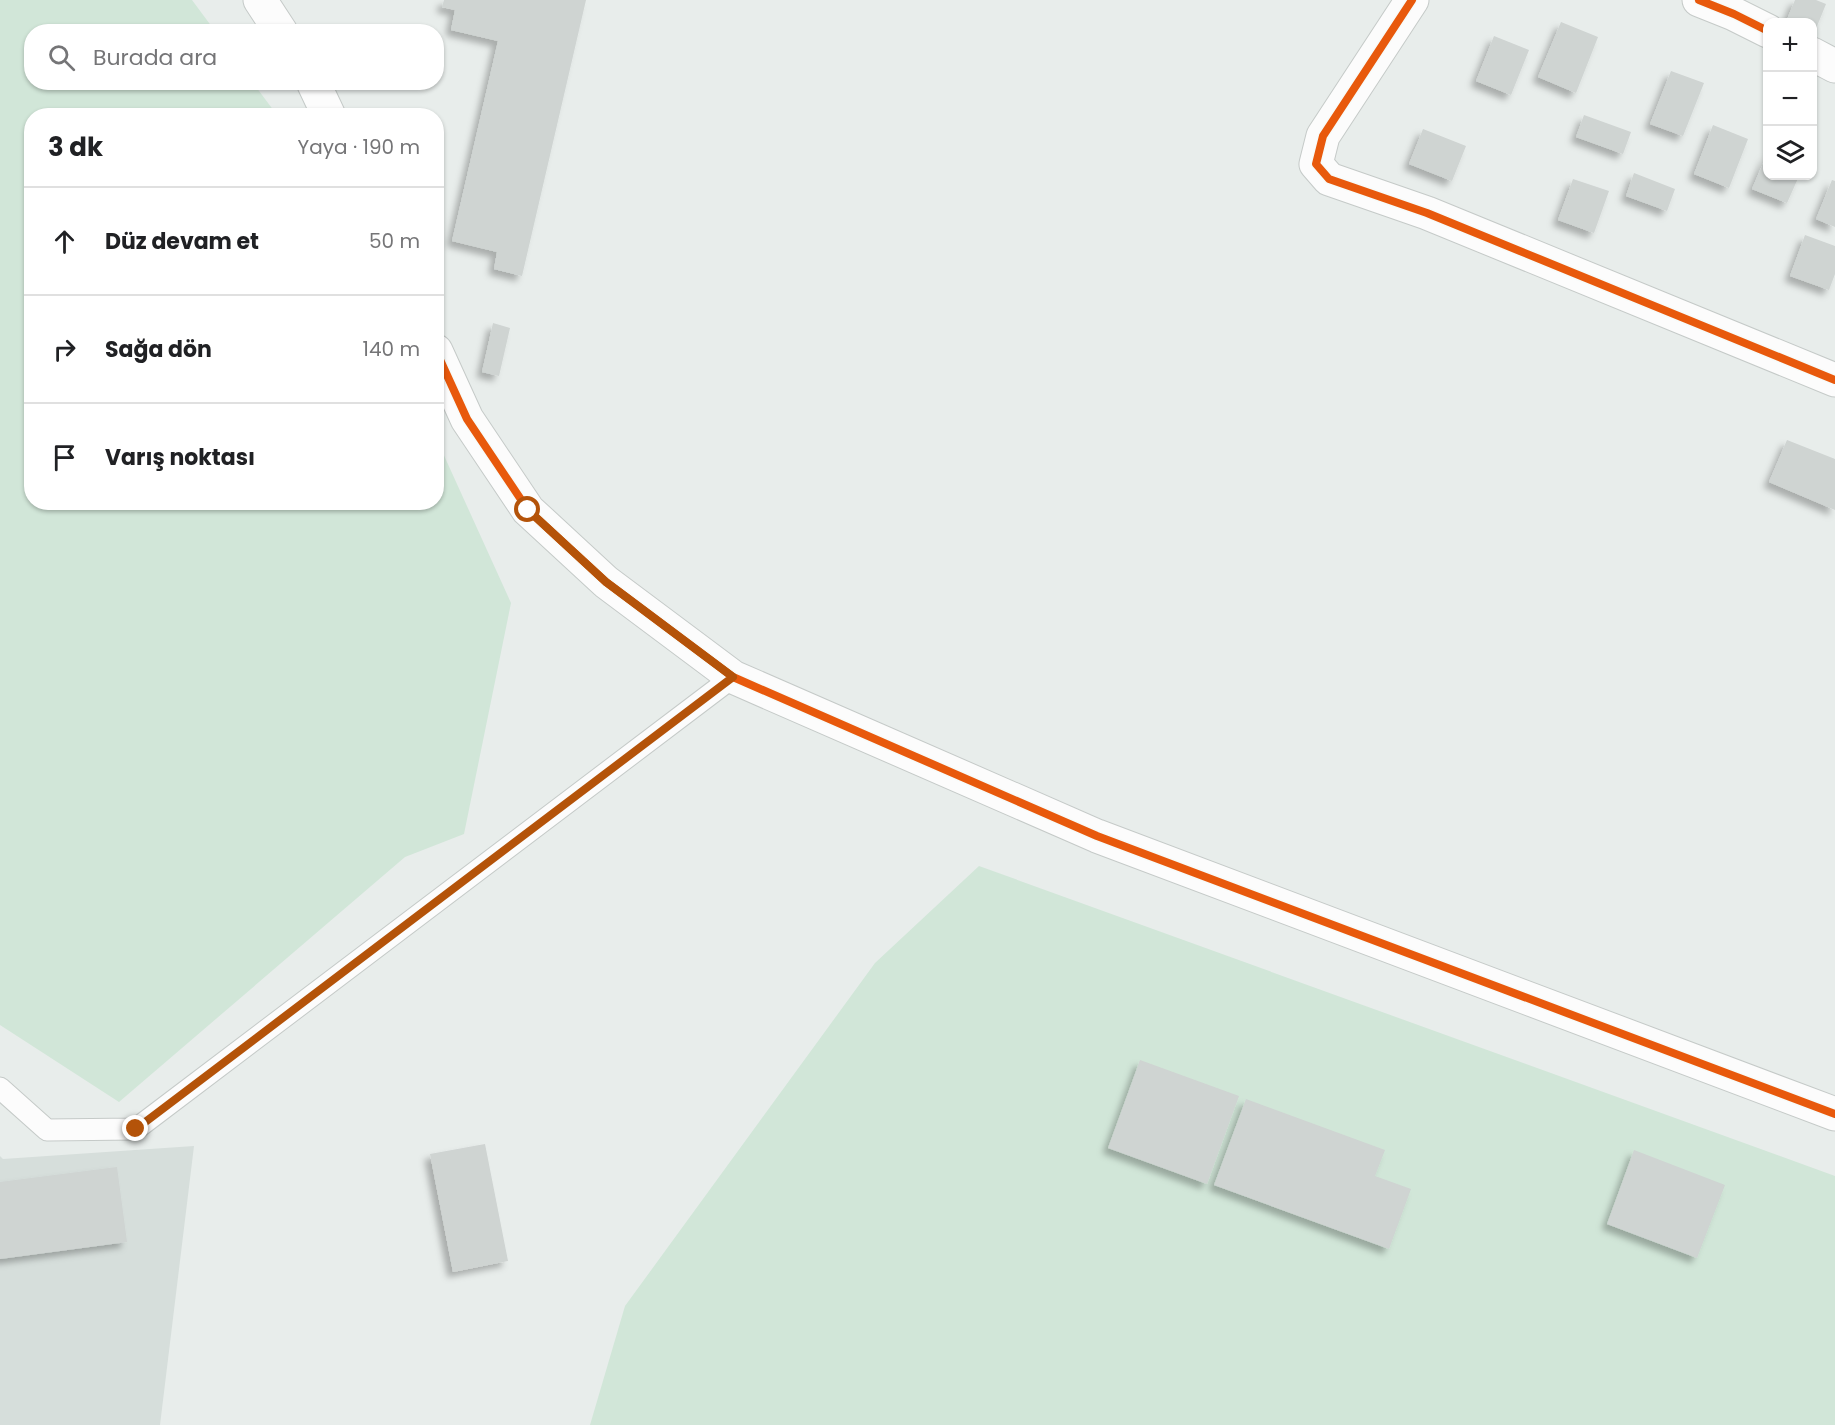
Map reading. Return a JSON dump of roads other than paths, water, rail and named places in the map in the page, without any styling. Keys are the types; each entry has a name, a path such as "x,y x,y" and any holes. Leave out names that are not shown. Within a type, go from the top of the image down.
{"street":[{"path":"260,0 276,24"},
{"path":"1412,0 1323,136 1316,164 1329,179 1427,213 1835,380"},
{"path":"1699,0 1763,29"},
{"path":"1817,57 1835,66"},
{"path":"318,90 325,108"},
{"path":"444,369 467,419 528,510 606,582 733,677 1097,836 1835,1114"}],"lane":[{"path":"0,1088 47,1130 136,1129 733,677"}]}
